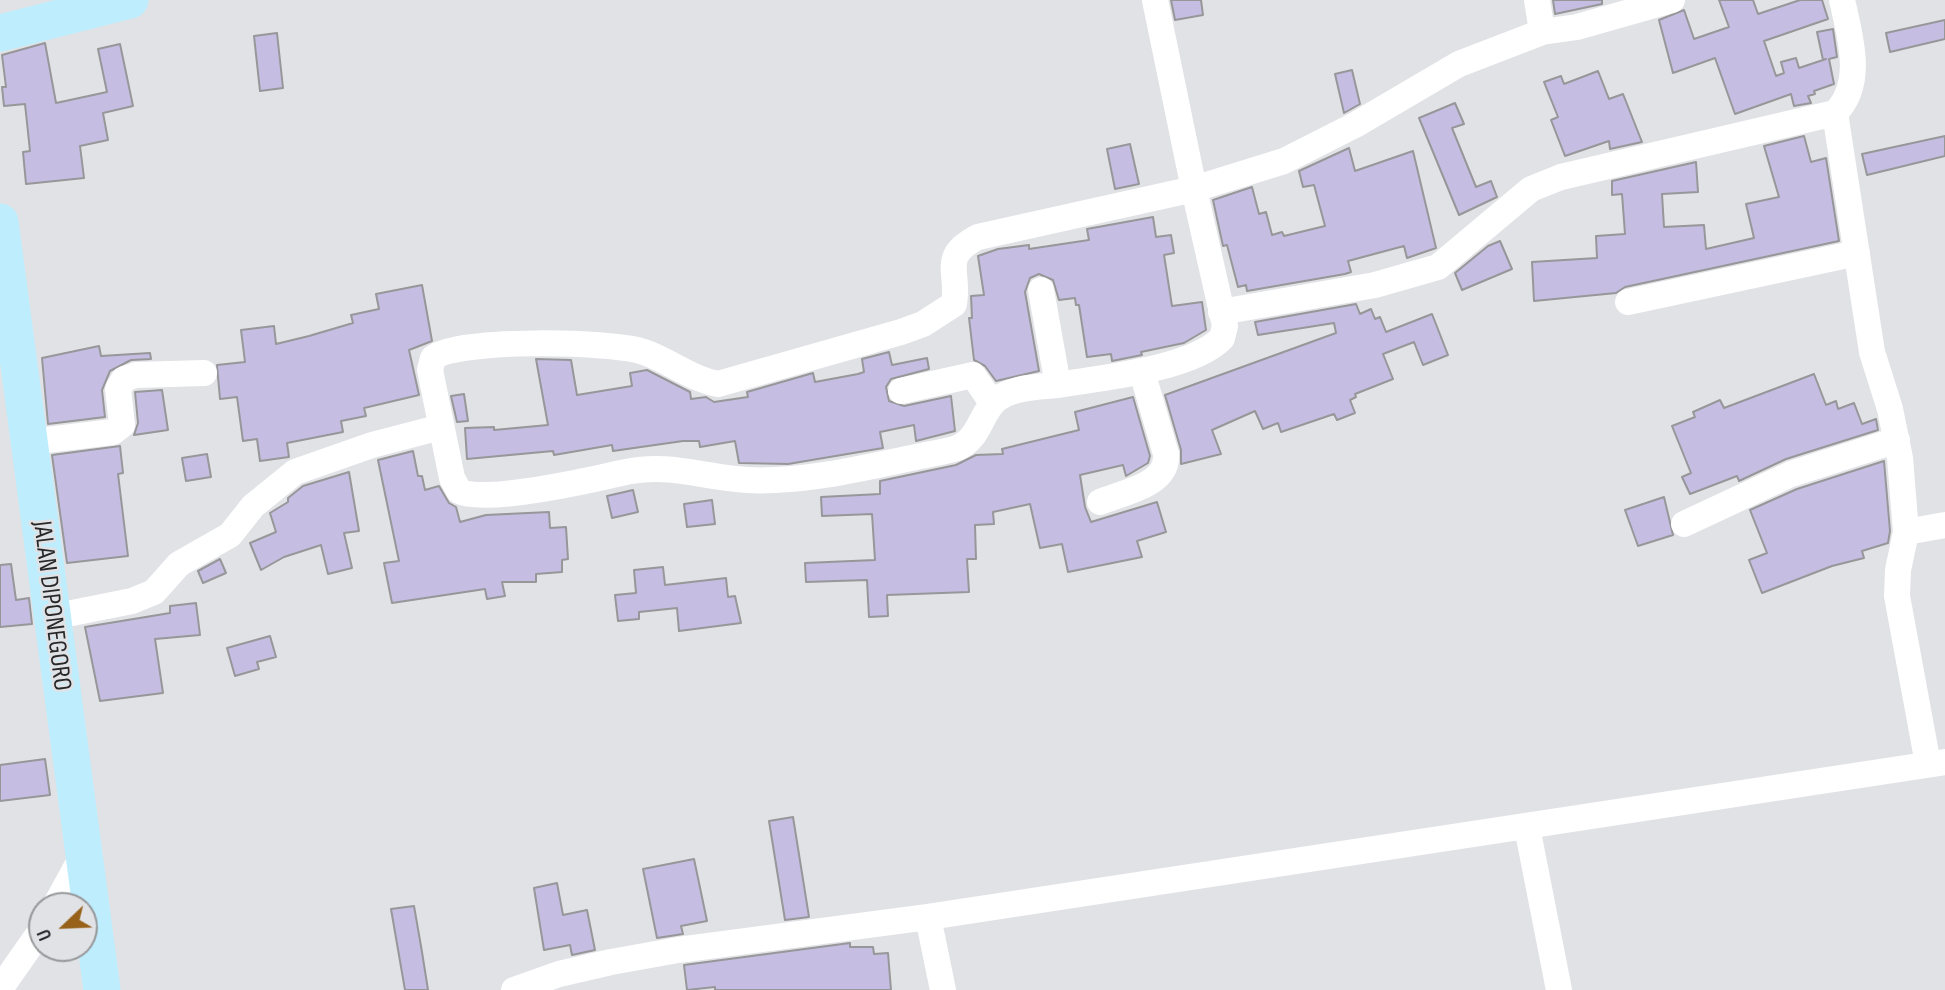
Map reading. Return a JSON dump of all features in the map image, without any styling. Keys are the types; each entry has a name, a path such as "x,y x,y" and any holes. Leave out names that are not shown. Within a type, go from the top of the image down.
{"main road":[{"path":"0,33 130,0"},
{"name":"JALAN DIPONEGORO","path":"0,222 102,990"}],"street":[{"path":"1155,0 1194,189 1224,326 1218,341 1142,372 1002,395 992,403 974,436 960,447 878,465 752,480 719,478 669,467 637,470 527,491 474,494 462,492 455,485 430,364 436,355 448,350 524,344 620,347 642,351 702,381 718,384 923,324 954,304 953,260 958,250 978,237 1194,189 1284,161 1355,125 1460,64 1542,32 1577,27 1672,0"},
{"path":"1537,0 1542,32"},
{"path":"1221,312 1375,285 1438,267 1531,189 1552,181 1835,113 1850,93 1853,72 1842,0"},
{"path":"514,990 559,974 611,961 928,917 1936,763 1897,596 1898,570 1906,532 1905,493 1897,440 1872,352 1835,113"},
{"path":"1628,302 1857,253"},
{"path":"1041,289 1058,385"},
{"path":"1100,502 1153,481 1162,474 1166,466 1166,454 1142,372"},
{"path":"30,442 113,432 122,425 124,419 118,389 124,379 136,375 204,373"},
{"path":"901,391 973,375 992,403"},
{"path":"52,617 132,601 154,592 179,564 230,535 253,506 295,472 372,445 441,427"},
{"path":"1684,524 1791,474 1897,440"},
{"path":"1906,532 1945,525"},
{"path":"1527,827 1559,990"},
{"path":"63,892 84,853"},
{"path":"928,917 943,990"},
{"path":"0,989 28,949"}],"building":[{"path":"1171,0 1201,0 1203,15 1175,20"},
{"path":"1553,0 1602,0 1602,4 1555,14"},
{"path":"1719,0 1753,0 1758,14 1800,0 1822,0 1828,19 1764,41 1776,76 1784,73 1781,62 1796,58 1799,68 1823,60 1817,32 1833,29 1837,57 1829,59 1834,84 1814,91 1815,94 1808,96 1811,103 1794,106 1791,94 1735,114 1715,58 1673,73 1659,20 1684,10 1694,39 1729,27"},
{"path":"1945,20 1945,39 1890,52 1886,33"},
{"path":"277,33 283,88 260,91 254,36"},
{"path":"45,43 56,103 107,92 98,49 120,44 133,106 103,113 108,140 80,146 84,178 26,184 23,152 30,151 25,104 4,106 2,87 6,87 2,55"},
{"path":"1352,70 1360,104 1344,113 1335,74"},
{"path":"1598,71 1609,99 1623,94 1642,142 1610,149 1609,141 1565,156 1551,120 1558,117 1544,82 1561,76 1564,84"},
{"path":"1455,103 1464,124 1452,128 1476,187 1491,181 1497,197 1459,215 1419,118"},
{"path":"1804,136 1811,162 1826,158 1839,241 1625,287 1616,293 1534,301 1532,262 1597,258 1596,236 1625,234 1622,194 1612,195 1612,181 1696,162 1698,192 1662,194 1664,227 1704,225 1706,249 1754,238 1746,204 1779,197 1764,146"},
{"path":"1945,136 1945,156 1867,175 1862,154"},
{"path":"1130,144 1139,184 1115,189 1107,149"},
{"path":"1349,148 1355,171 1413,151 1436,248 1407,258 1404,246 1348,261 1351,272 1345,274 1247,291 1246,285 1238,287 1227,245 1223,246 1213,200 1252,187 1259,214 1266,212 1272,235 1282,232 1284,236 1325,226 1314,185 1303,187 1299,171"},
{"path":"1153,217 1156,237 1171,235 1174,253 1164,255 1172,306 1202,302 1206,330 1184,343 1141,352 1142,355 1112,361 1111,354 1087,357 1079,305 1076,305 1075,298 1059,300 1053,280 1039,274 1030,278 1025,292 1039,371 996,381 985,366 974,360 969,318 972,318 971,296 984,295 978,256 998,249 1029,245 1029,249 1089,240 1087,229"},
{"path":"1500,241 1512,269 1462,290 1455,273 1488,246"},
{"path":"422,285 432,341 409,350 419,395 364,408 366,416 341,421 343,432 287,443 289,457 260,461 257,439 243,441 237,397 220,399 217,365 245,362 241,330 274,326 276,344 309,336 353,323 351,315 379,309 376,294"},
{"path":"1356,304 1360,314 1371,309 1375,319 1380,317 1386,332 1432,314 1448,355 1423,365 1414,342 1383,354 1393,379 1355,394 1356,397 1350,400 1355,413 1337,420 1334,414 1281,432 1278,423 1263,429 1255,411 1212,430 1221,454 1181,464 1181,450 1165,395 1336,333 1334,323 1258,335 1255,322"},
{"path":"99,346 101,356 150,353 151,359 131,360 110,371 102,390 105,417 48,424 42,358"},
{"path":"889,352 892,365 927,358 929,369 891,379 886,387 889,401 904,406 951,396 955,431 916,441 914,425 880,432 883,448 788,464 739,463 735,441 700,447 699,441 683,441 613,451 612,445 554,455 553,451 467,459 465,428 494,427 494,430 548,425 536,359 571,360 577,395 632,386 630,373 647,370 690,392 691,399 706,397 714,402 748,397 747,392 813,373 815,382 858,374 864,372 862,359"},
{"path":"1814,374 1826,405 1836,401 1838,409 1854,403 1862,424 1876,419 1878,430 1786,459 1739,481 1737,476 1690,494 1682,477 1691,473 1672,426 1695,417 1693,412 1720,400 1724,408"},
{"path":"162,390 168,430 134,435 138,423 135,392"},
{"path":"464,394 468,421 457,422 451,396"},
{"path":"1133,397 1150,456 1148,463 1126,476 1123,465 1080,475 1085,507 1091,522 1157,502 1166,532 1137,541 1142,557 1068,572 1062,544 1040,548 1030,504 993,512 994,524 975,525 976,559 967,559 969,592 887,595 888,616 869,617 867,580 806,582 805,563 875,560 872,514 822,516 821,497 880,494 880,481 956,465 976,455 1003,454 1002,449 1079,430 1075,412"},
{"path":"120,446 123,473 118,474 128,556 67,563 52,455"},
{"path":"413,451 418,476 422,476 425,490 439,486 449,503 456,507 460,522 486,515 549,512 550,528 566,527 568,559 562,560 562,572 536,574 536,582 502,582 505,596 487,599 485,589 392,603 384,563 399,561 378,460"},
{"path":"207,454 211,477 186,481 182,458"},
{"path":"1884,461 1890,531 1888,543 1862,551 1864,558 1832,566 1762,593 1749,560 1767,553 1750,510 1797,489"},
{"path":"349,472 359,531 344,533 352,568 328,574 321,545 284,557 261,570 250,543 276,532 270,513 288,502 288,498 303,486"},
{"path":"633,490 638,512 612,518 607,496"},
{"path":"1664,497 1673,535 1638,546 1625,510"},
{"path":"712,500 715,524 687,527 684,504"},
{"path":"220,559 226,573 203,583 198,571"},
{"path":"11,564 16,600 29,598 32,624 0,627 0,565"},
{"path":"663,567 665,585 726,578 728,597 735,596 741,623 679,631 677,608 639,612 639,619 618,621 615,595 636,593 634,570"},
{"path":"196,603 200,635 155,639 163,693 100,701 85,627 170,613 170,606"},
{"path":"270,636 276,657 257,662 259,669 235,676 227,648"},
{"path":"45,759 50,795 0,801 0,765"},
{"path":"793,817 809,917 785,920 769,821"},
{"path":"694,859 707,921 681,926 683,934 657,938 643,869"},
{"path":"557,883 563,915 587,910 595,950 572,955 570,945 544,950 534,888"},
{"path":"414,906 428,990 405,990 391,909"},
{"path":"850,943 850,947 873,947 874,954 888,953 891,990 715,990 715,987 687,990 684,965"}]}
